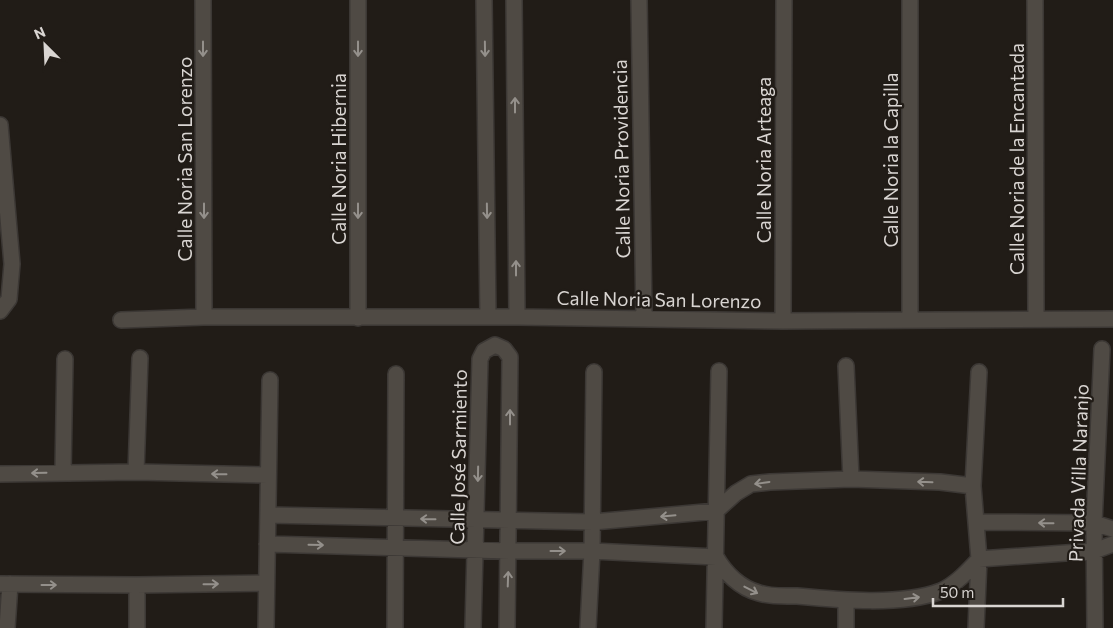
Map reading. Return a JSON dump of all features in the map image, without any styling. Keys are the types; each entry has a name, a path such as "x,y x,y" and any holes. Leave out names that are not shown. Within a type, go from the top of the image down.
{"street":[{"name":"Calle Noria San Lorenzo","path":"203,0 204,317"},
{"name":"Calle Noria Hibernia","path":"358,0 358,318"},
{"path":"484,0 488,317"},
{"path":"514,0 517,317"},
{"name":"Calle Noria Providencia","path":"639,0 644,317"},
{"name":"Calle Noria Arteaga","path":"783,321 784,0"},
{"name":"Calle Noria la Capilla","path":"910,0 910,320"},
{"name":"Calle Noria de la Encantada","path":"1035,0 1036,319"},
{"path":"0,125 2,171 12,264 9,299 0,311"},
{"name":"Calle Noria San Lorenzo","path":"121,320 204,317 644,317 783,321 1113,320"},
{"name":"Calle José Sarmiento","path":"474,628 480,359 484,351 495,345 504,349 510,357 510,551 507,628"},
{"name":"Privada Villa Naranjo","path":"1095,628 1094,523 1107,399 1102,349"},
{"path":"136,472 140,358"},
{"path":"63,473 65,359"},
{"path":"846,366 851,479"},
{"path":"714,628 719,370"},
{"path":"588,628 593,522 594,372"},
{"path":"976,628 979,559 973,486 979,372"},
{"path":"395,628 396,374"},
{"path":"266,628 270,380"},
{"path":"0,474 136,472 268,475"},
{"path":"268,515 593,522 716,511 736,493 751,484 851,479 973,486"},
{"path":"976,522 1094,523 1113,529"},
{"path":"267,544 510,551 592,551 716,557"},
{"path":"716,557 722,568 732,578 759,594 846,600 915,598 942,590 958,579 979,559 1094,551 1113,544"},
{"path":"7,628 5,584 137,585 266,583"},
{"path":"137,585 137,628"},
{"path":"846,600 846,628"}]}
